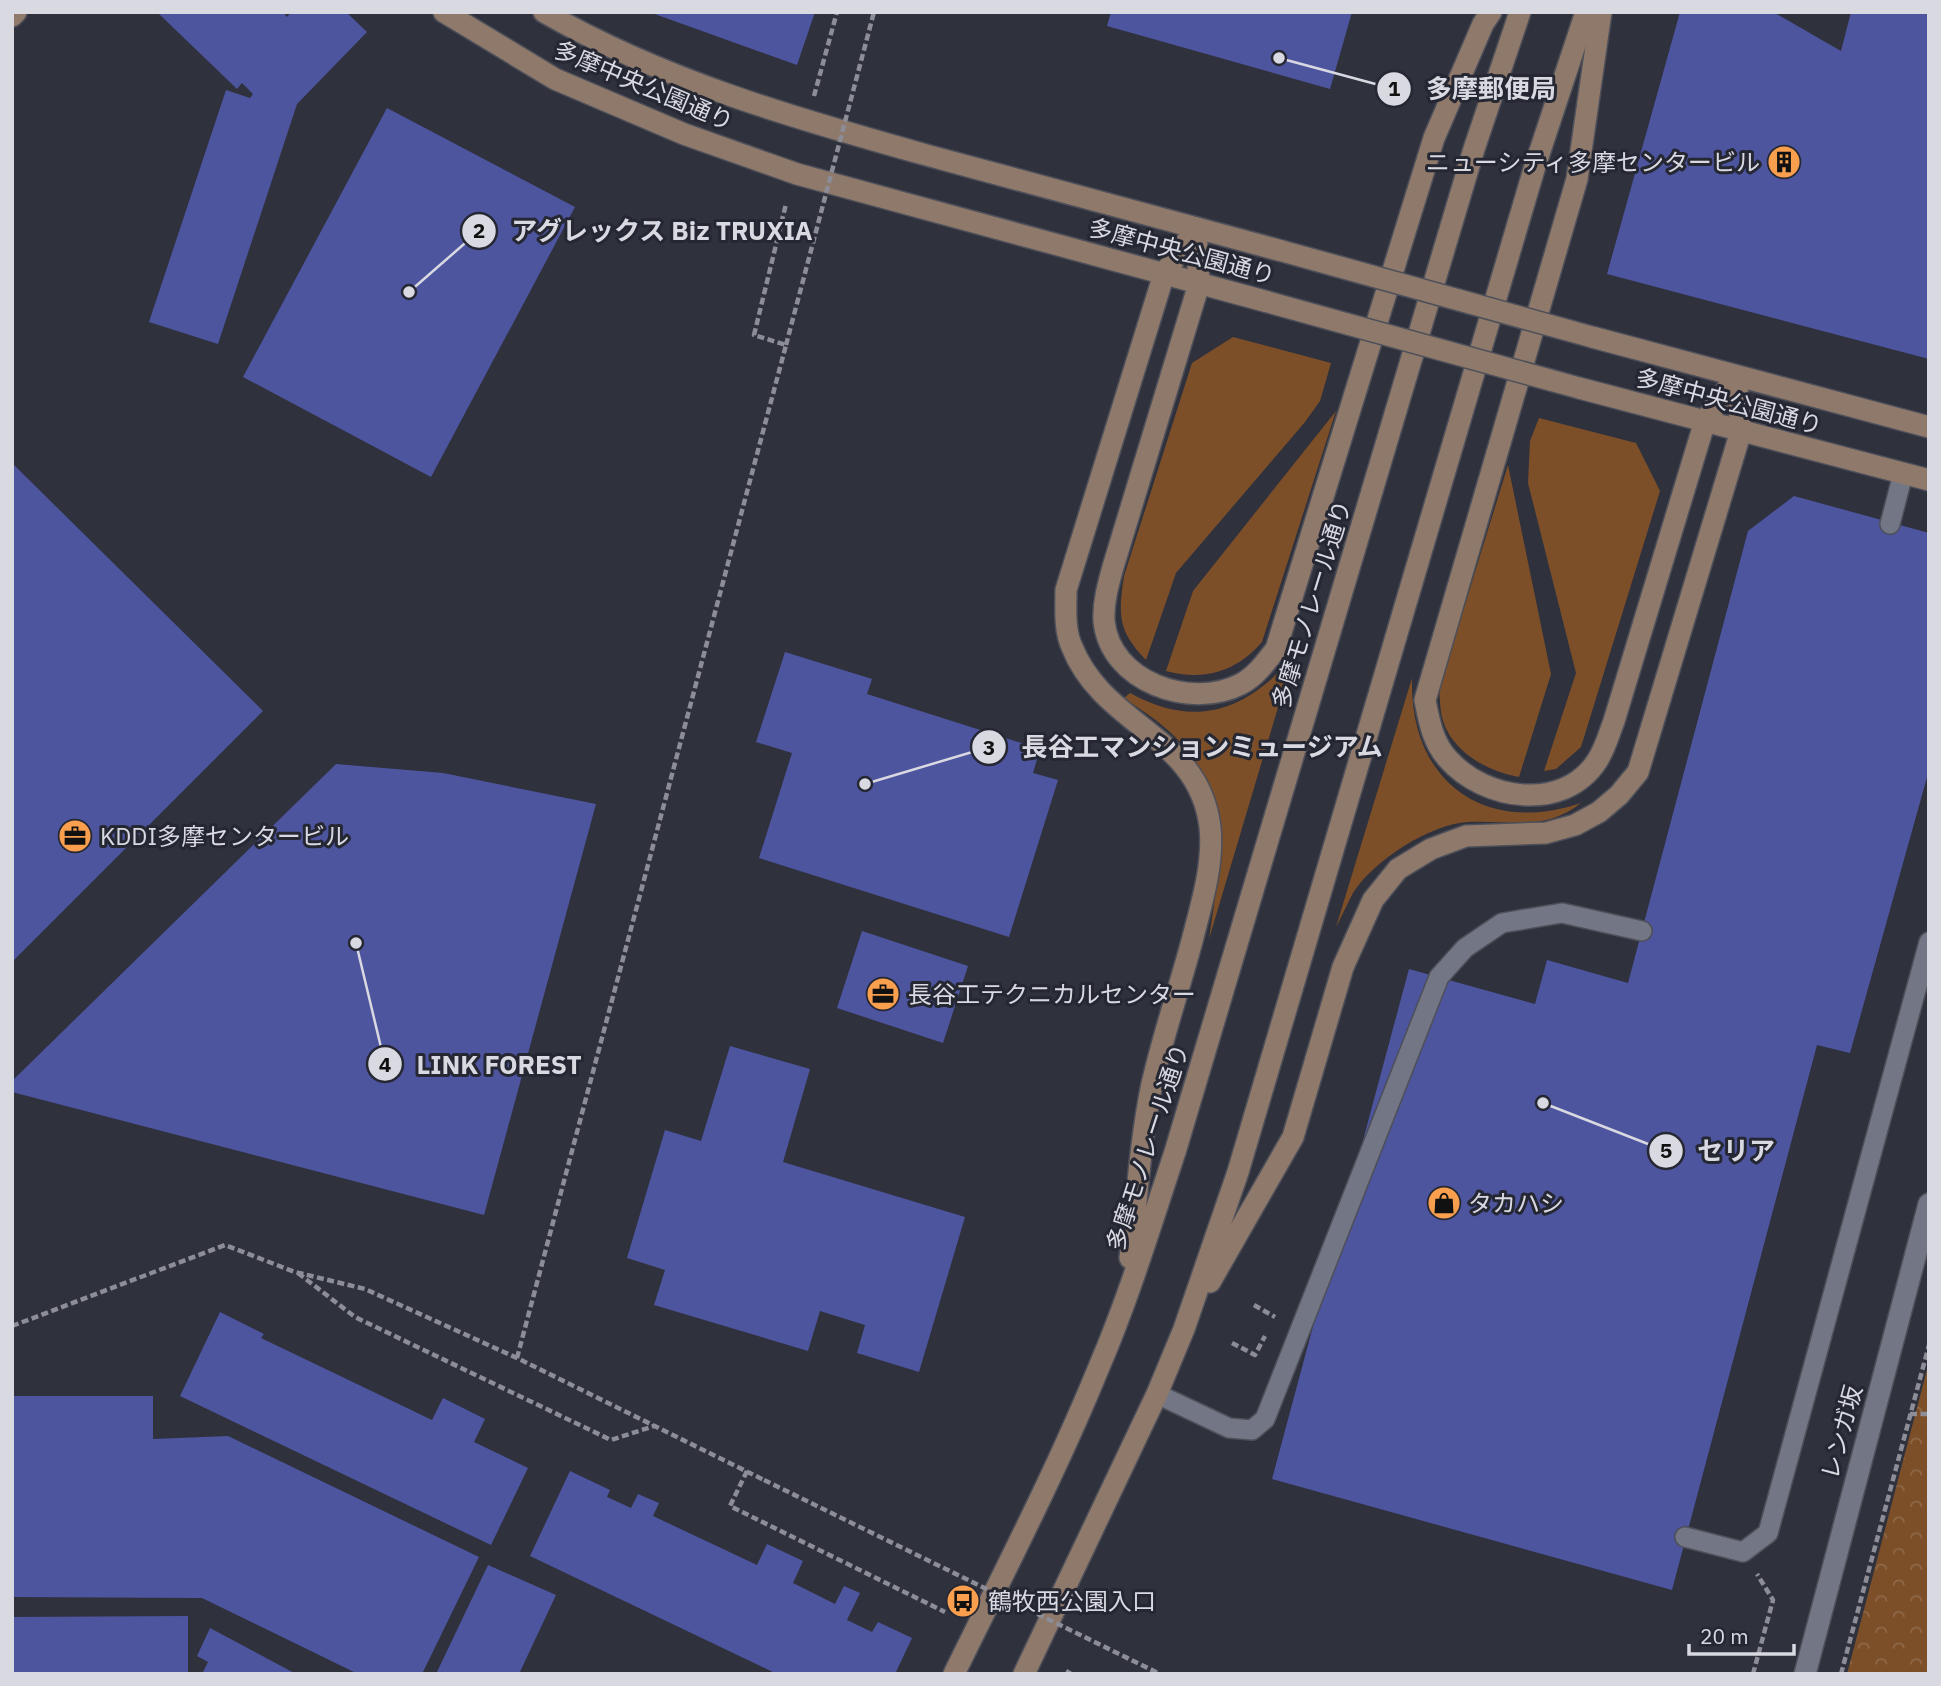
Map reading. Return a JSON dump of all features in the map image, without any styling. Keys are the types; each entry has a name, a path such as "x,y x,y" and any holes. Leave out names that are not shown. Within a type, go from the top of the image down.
{"main road":[{"name":"多摩中央公園通り","path":"444,12 555,79 684,134 797,174 1579,388 1929,480"},
{"name":"多摩中央公園通り","path":"544,12 578,32 703,86 789,116 1929,427"},
{"path":"1196,229 1199,284 1113,568 1105,600 1104,623 1115,650 1131,670 1154,686 1201,694 1242,684 1260,669 1276,649 1434,138 1483,24 1491,12"},
{"name":"多摩モノレール通り","path":"954,1674 1038,1503 1099,1369 1124,1306 1174,1152 1474,149 1520,12"},
{"path":"1024,1674 1157,1394 1184,1329 1238,1172 1535,166 1586,12"},
{"path":"1601,12 1577,179 1425,700 1430,730 1446,758 1471,781 1505,794 1541,796 1576,782 1597,761 1615,721 1704,421 1736,376"},
{"path":"1124,1306 1152,1086 1206,888 1210,827 1197,782 1167,744 1110,703 1087,678 1070,645 1065,615 1066,590 1164,274 1196,229"},
{"path":"1184,1329 1293,1137 1343,967 1373,900 1398,869 1431,849 1466,836 1546,834 1575,825 1599,812 1619,795 1638,772 1741,431 1736,376"}],"street":[{"name":"レンガ坂","path":"1805,1674 1929,1205"}],"lane":[{"path":"1890,524 1903,474"},
{"path":"1157,1394 1229,1428 1252,1430 1265,1419 1439,977 1465,948 1502,923 1562,913 1642,931"},
{"path":"1685,1537 1744,1552 1768,1533 1929,942"}],"path":[{"path":"814,96 837,12"},
{"path":"517,1358 874,12"},
{"path":"786,204 754,335 786,345"},
{"path":"12,1326 225,1245 295,1272 365,1289 517,1358 1160,1674"},
{"path":"295,1272 355,1317 611,1440 654,1426"},
{"path":"1254,1305 1275,1317"},
{"path":"1841,1674 1929,1345"},
{"path":"747,1471 730,1506 945,1612"},
{"path":"1744,1552 1773,1600 1753,1674"}],"green space":[{"path":"1233,337 1331,363 1320,401 1305,422 1176,573 1146,660 1130,640 1122,622 1124,576 1192,363"},
{"path":"1336,411 1262,642 1241,661 1218,672 1193,675 1166,671 1193,591"},
{"path":"1539,418 1636,443 1660,491 1581,747 1556,769 1544,771 1576,673 1528,483 1530,441"},
{"path":"1508,465 1551,674 1519,777 1483,765 1462,750 1446,729 1441,714 1439,689"},
{"path":"1293,657 1209,939 1218,857 1213,804 1205,779 1191,755 1171,733 1124,698 1130,693 1176,710 1198,712 1218,709 1238,702 1257,690"},
{"path":"1412,678 1414,714 1424,746 1439,772 1459,792 1484,805 1513,812 1546,811 1581,803 1554,818 1541,821 1468,822 1437,829 1420,837 1388,857 1362,881 1336,927"},
{"path":"1929,1362 1929,1674 1847,1674"}],"building":[{"path":"157,12 283,12 287,17 291,12 346,12 367,32 297,104 218,344 149,322 226,90 250,98 253,94 242,83 237,89"},
{"path":"649,12 815,12 797,65"},
{"path":"1111,12 1352,12 1330,89 1107,26"},
{"name":"ニューシティ多摩センタービル","path":"1680,12 1773,12 1841,51 1851,12 1923,12 1929,16 1929,359 1607,274"},
{"path":"387,108 575,207 431,477 243,377"},
{"name":"KDDI多摩センタービル","path":"12,463 263,711 12,962"},
{"path":"1794,496 1929,533 1929,770 1850,1053 1817,1045 1672,1590 1272,1479 1409,969 1535,1004 1547,960 1628,983 1748,531"},
{"path":"785,652 872,679 867,694 1040,749 1033,773 1058,780 1009,937 759,858 792,753 756,742"},
{"path":"336,764 443,773 596,804 484,1215 12,1092 12,1081"},
{"path":"862,931 968,966 943,1043 837,1008"},
{"path":"730,1046 810,1069 783,1162 965,1217 919,1372 857,1353 865,1325 820,1311 808,1351 654,1305 665,1270 627,1258 665,1130 701,1141"},
{"path":"220,1312 264,1334 261,1338 432,1420 443,1398 485,1419 474,1442 528,1468 491,1545 180,1396"},
{"path":"12,1396 153,1396 153,1439 228,1436 479,1557 422,1674 358,1674 202,1598 12,1597"},
{"path":"570,1471 610,1490 607,1497 631,1508 638,1494 659,1503 653,1516 757,1565 767,1544 803,1561 793,1583 835,1604 844,1586 860,1593 847,1620 872,1632 878,1622 912,1638 895,1674 777,1674 530,1556"},
{"path":"488,1565 556,1595 519,1674 436,1674"},
{"path":"188,1616 188,1674 12,1674 12,1617"},
{"path":"210,1628 296,1674 202,1674 208,1662 197,1656"}],"place":[{"name":"多摩郵便局","path":"1279,58"},
{"name":"ニューシティ多摩センタービル","path":"1784,162"},
{"name":"アグレックス Biz TRUXIA","path":"409,292"},
{"name":"長谷工マンションミュージアム","path":"865,784"},
{"name":"KDDI多摩センタービル","path":"75,836"},
{"name":"LINK FOREST","path":"356,943"},
{"name":"長谷工テクニカルセンター","path":"883,994"},
{"name":"セリア","path":"1543,1103"},
{"name":"タカハシ","path":"1444,1203"},
{"name":"鶴牧西公園入口","path":"963,1601"}]}
